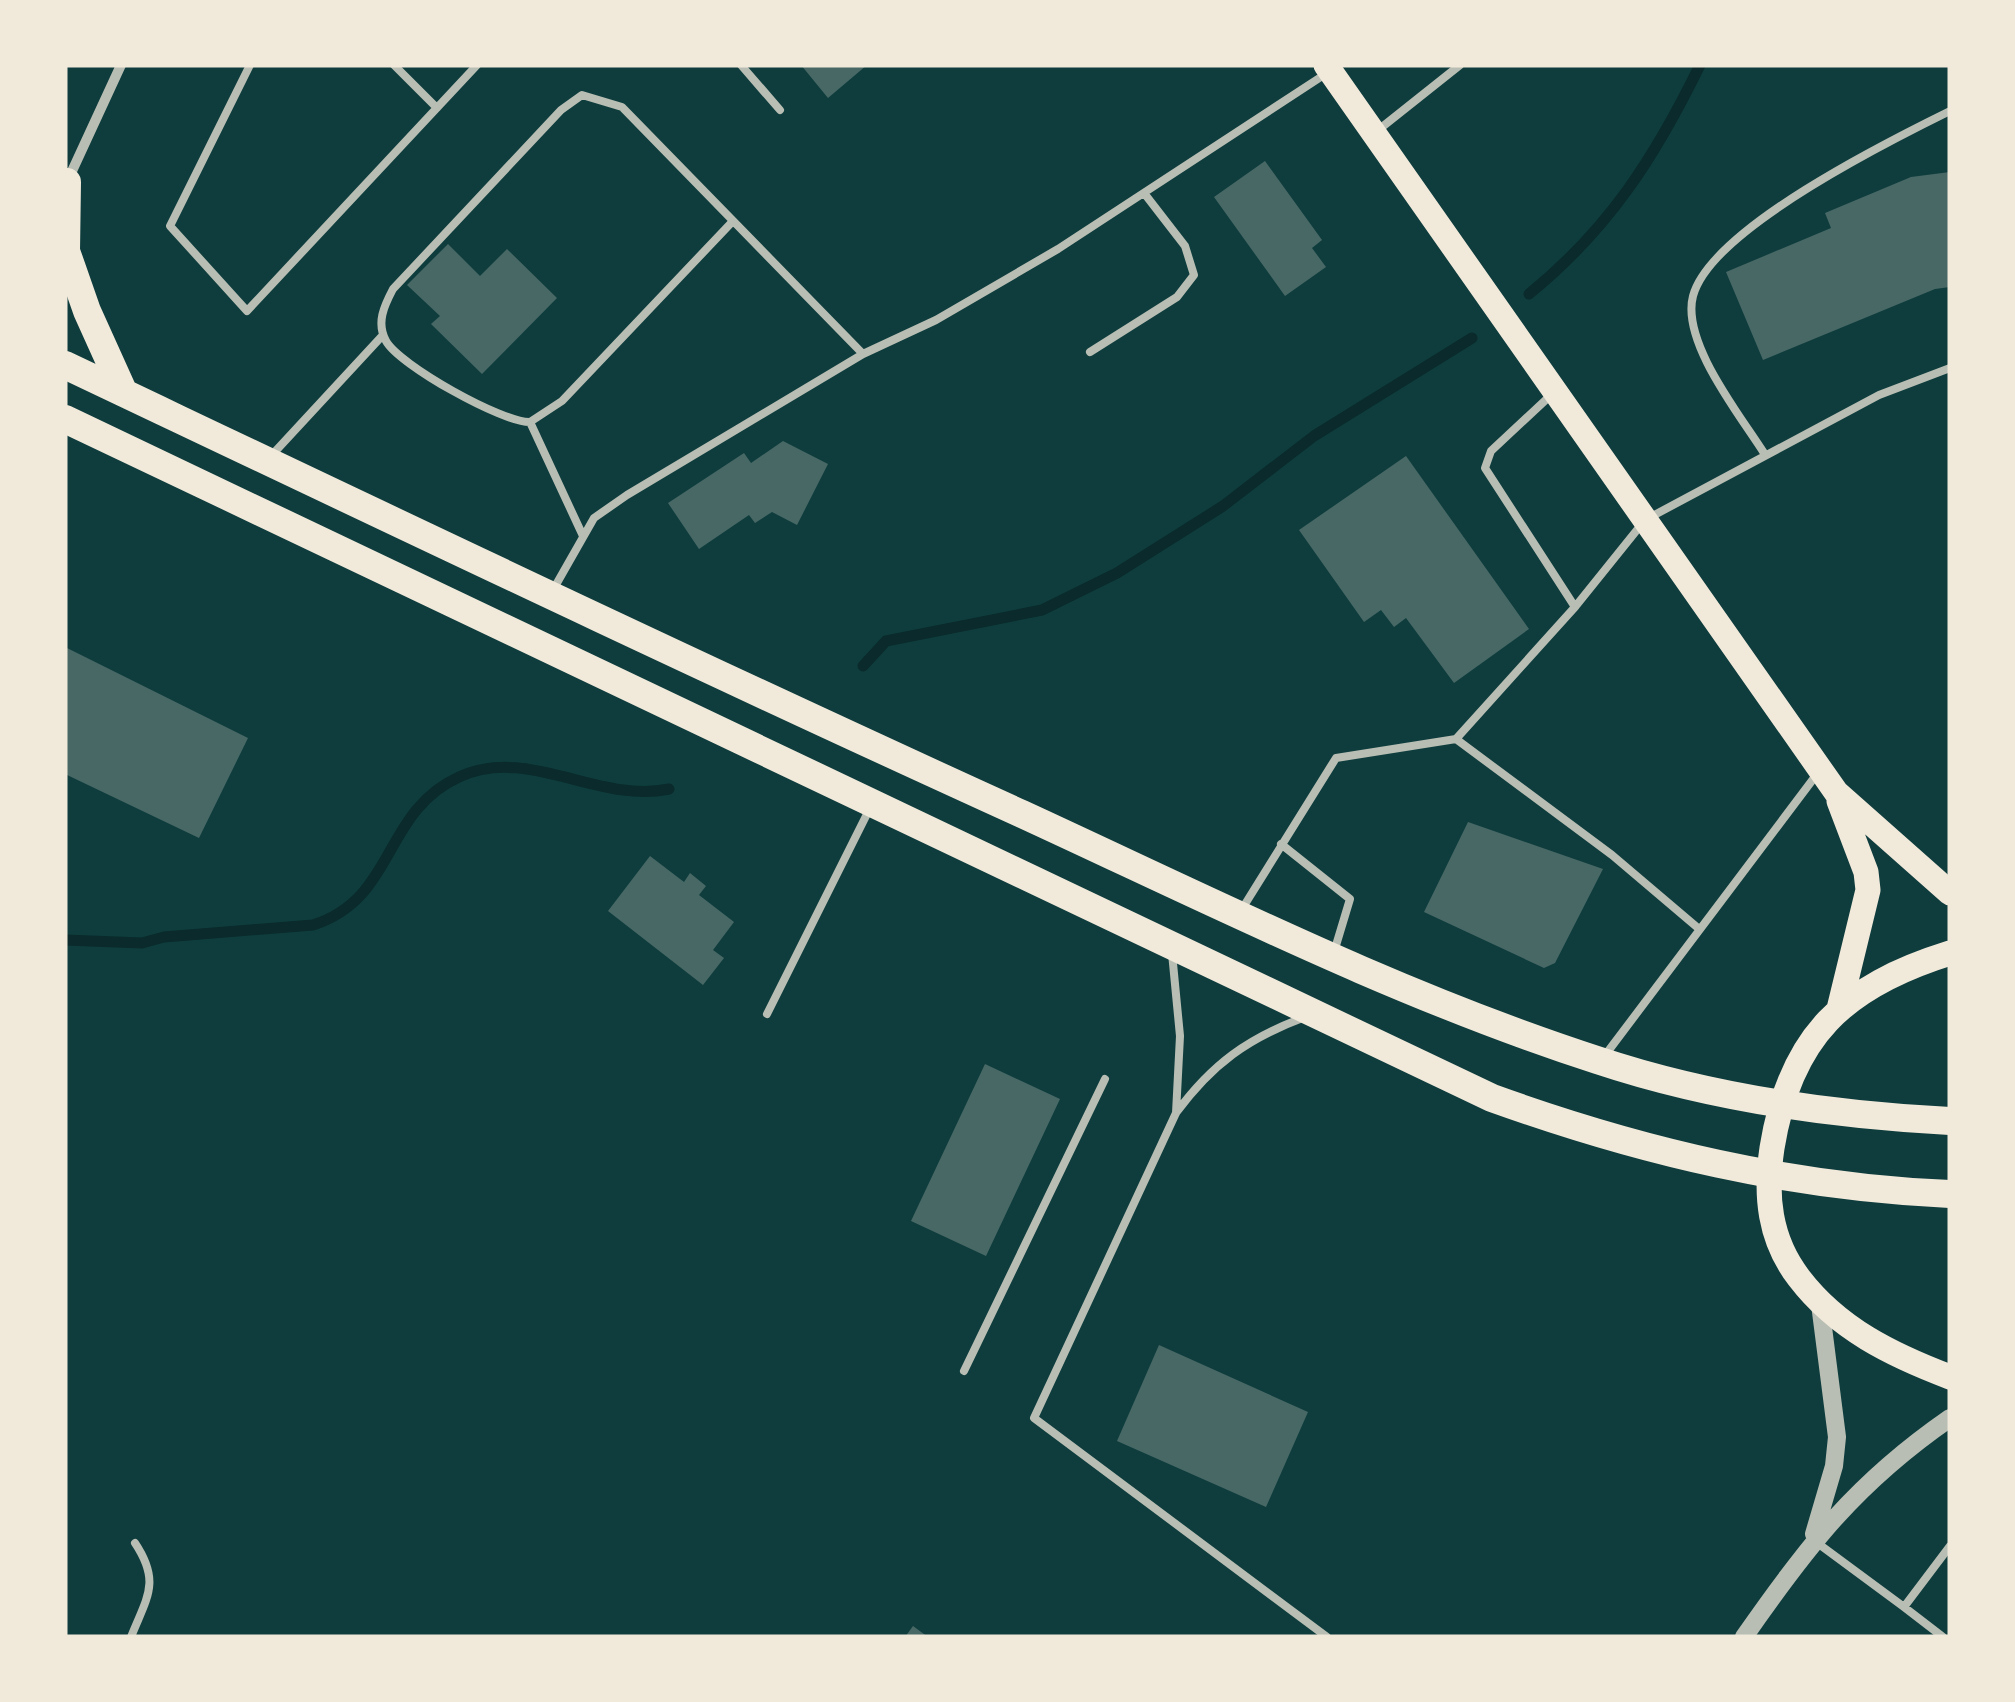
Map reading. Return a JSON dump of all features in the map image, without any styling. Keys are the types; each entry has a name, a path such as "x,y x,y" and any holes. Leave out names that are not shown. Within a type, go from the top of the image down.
{"highway":[{"path":"66,183 66,250 87,311 124,393"},
{"path":"65,365 1240,914 1497,1025 1601,1062 1782,1101 1950,1122"},
{"path":"65,419 1492,1098 1629,1144 1768,1176 1846,1188 1950,1194"}],"main road":[{"path":"1328,68 1836,792 1950,894"},
{"path":"1836,792 1861,855 1868,890 1839,1008"},
{"path":"1950,953 1876,982 1839,1008 1805,1046 1782,1101 1768,1176 1776,1235 1791,1266 1820,1304 1891,1354 1950,1377"}],"street":[{"path":"66,183 121,65"},
{"path":"1812,1539 1834,1466 1837,1437 1820,1304"},
{"path":"1744,1637 1812,1539 1888,1463 1950,1418"}],"lane":[{"path":"250,65 170,226 247,311 477,65"},
{"path":"394,65 437,108"},
{"path":"741,65 780,110"},
{"path":"1374,134 1460,65"},
{"path":"551,595 594,518 627,495 788,402 862,354 936,320 1144,192 1328,68"},
{"path":"584,536 530,422 498,413 398,358 380,322 393,289 562,110 582,95 622,107 862,354"},
{"path":"1764,453 1700,353 1693,297 1714,262 1781,206 1862,154 1950,111"},
{"path":"1090,352 1177,297 1194,275 1184,246 1144,192"},
{"path":"530,422 562,400 733,221"},
{"path":"266,461 384,335"},
{"path":"1240,914 1336,758 1456,738 1574,607 1645,520 1880,394 1950,368"},
{"path":"1555,391 1491,451 1486,468 1574,607"},
{"path":"1456,738 1612,855 1698,928"},
{"path":"1601,1062 1820,770"},
{"path":"767,1014 873,802"},
{"path":"1281,844 1350,899 1332,956"},
{"path":"1171,944 1180,1036 1176,1113"},
{"path":"1314,1014 1241,1044 1210,1070 1176,1113 1034,1418 1327,1637"},
{"path":"964,1371 1105,1079"},
{"path":"1812,1539 1943,1637"},
{"path":"130,1637 150,1590 152,1570 135,1543"},
{"path":"1904,1607 1950,1546"}],"building":[{"path":"801,65 867,65 828,98"},
{"path":"1265,161 1322,240 1312,248 1326,267 1285,296 1214,197"},
{"path":"1950,172 1950,287 1935,289 1763,360 1726,272 1831,228 1825,213 1911,177"},
{"path":"448,244 480,276 507,249 557,298 482,374 431,324 440,316 407,285"},
{"path":"783,441 828,464 797,525 772,512 755,523 749,515 699,549 668,503 744,453 751,463"},
{"path":"1406,456 1529,629 1454,683 1406,618 1394,627 1381,610 1364,622 1299,530"},
{"path":"65,647 248,738 199,838 65,774"},
{"path":"1468,822 1603,869 1555,963 1544,968 1424,912"},
{"path":"650,856 684,882 690,873 706,886 699,895 734,922 713,950 724,958 703,985 608,911"},
{"path":"985,1064 1060,1099 986,1256 911,1221"},
{"path":"1159,1345 1308,1412 1266,1507 1117,1441"},
{"path":"913,1626 928,1637 905,1637"}],"waterway":[{"path":"1529,294 1583,244 1628,190 1700,65"},
{"path":"863,666 886,641 1042,610 1117,573 1223,506 1314,436 1472,338"},
{"path":"65,940 142,943 164,937 313,925 340,913 360,896 415,811 434,792 459,777 485,769 511,767 616,789 669,789"}]}
